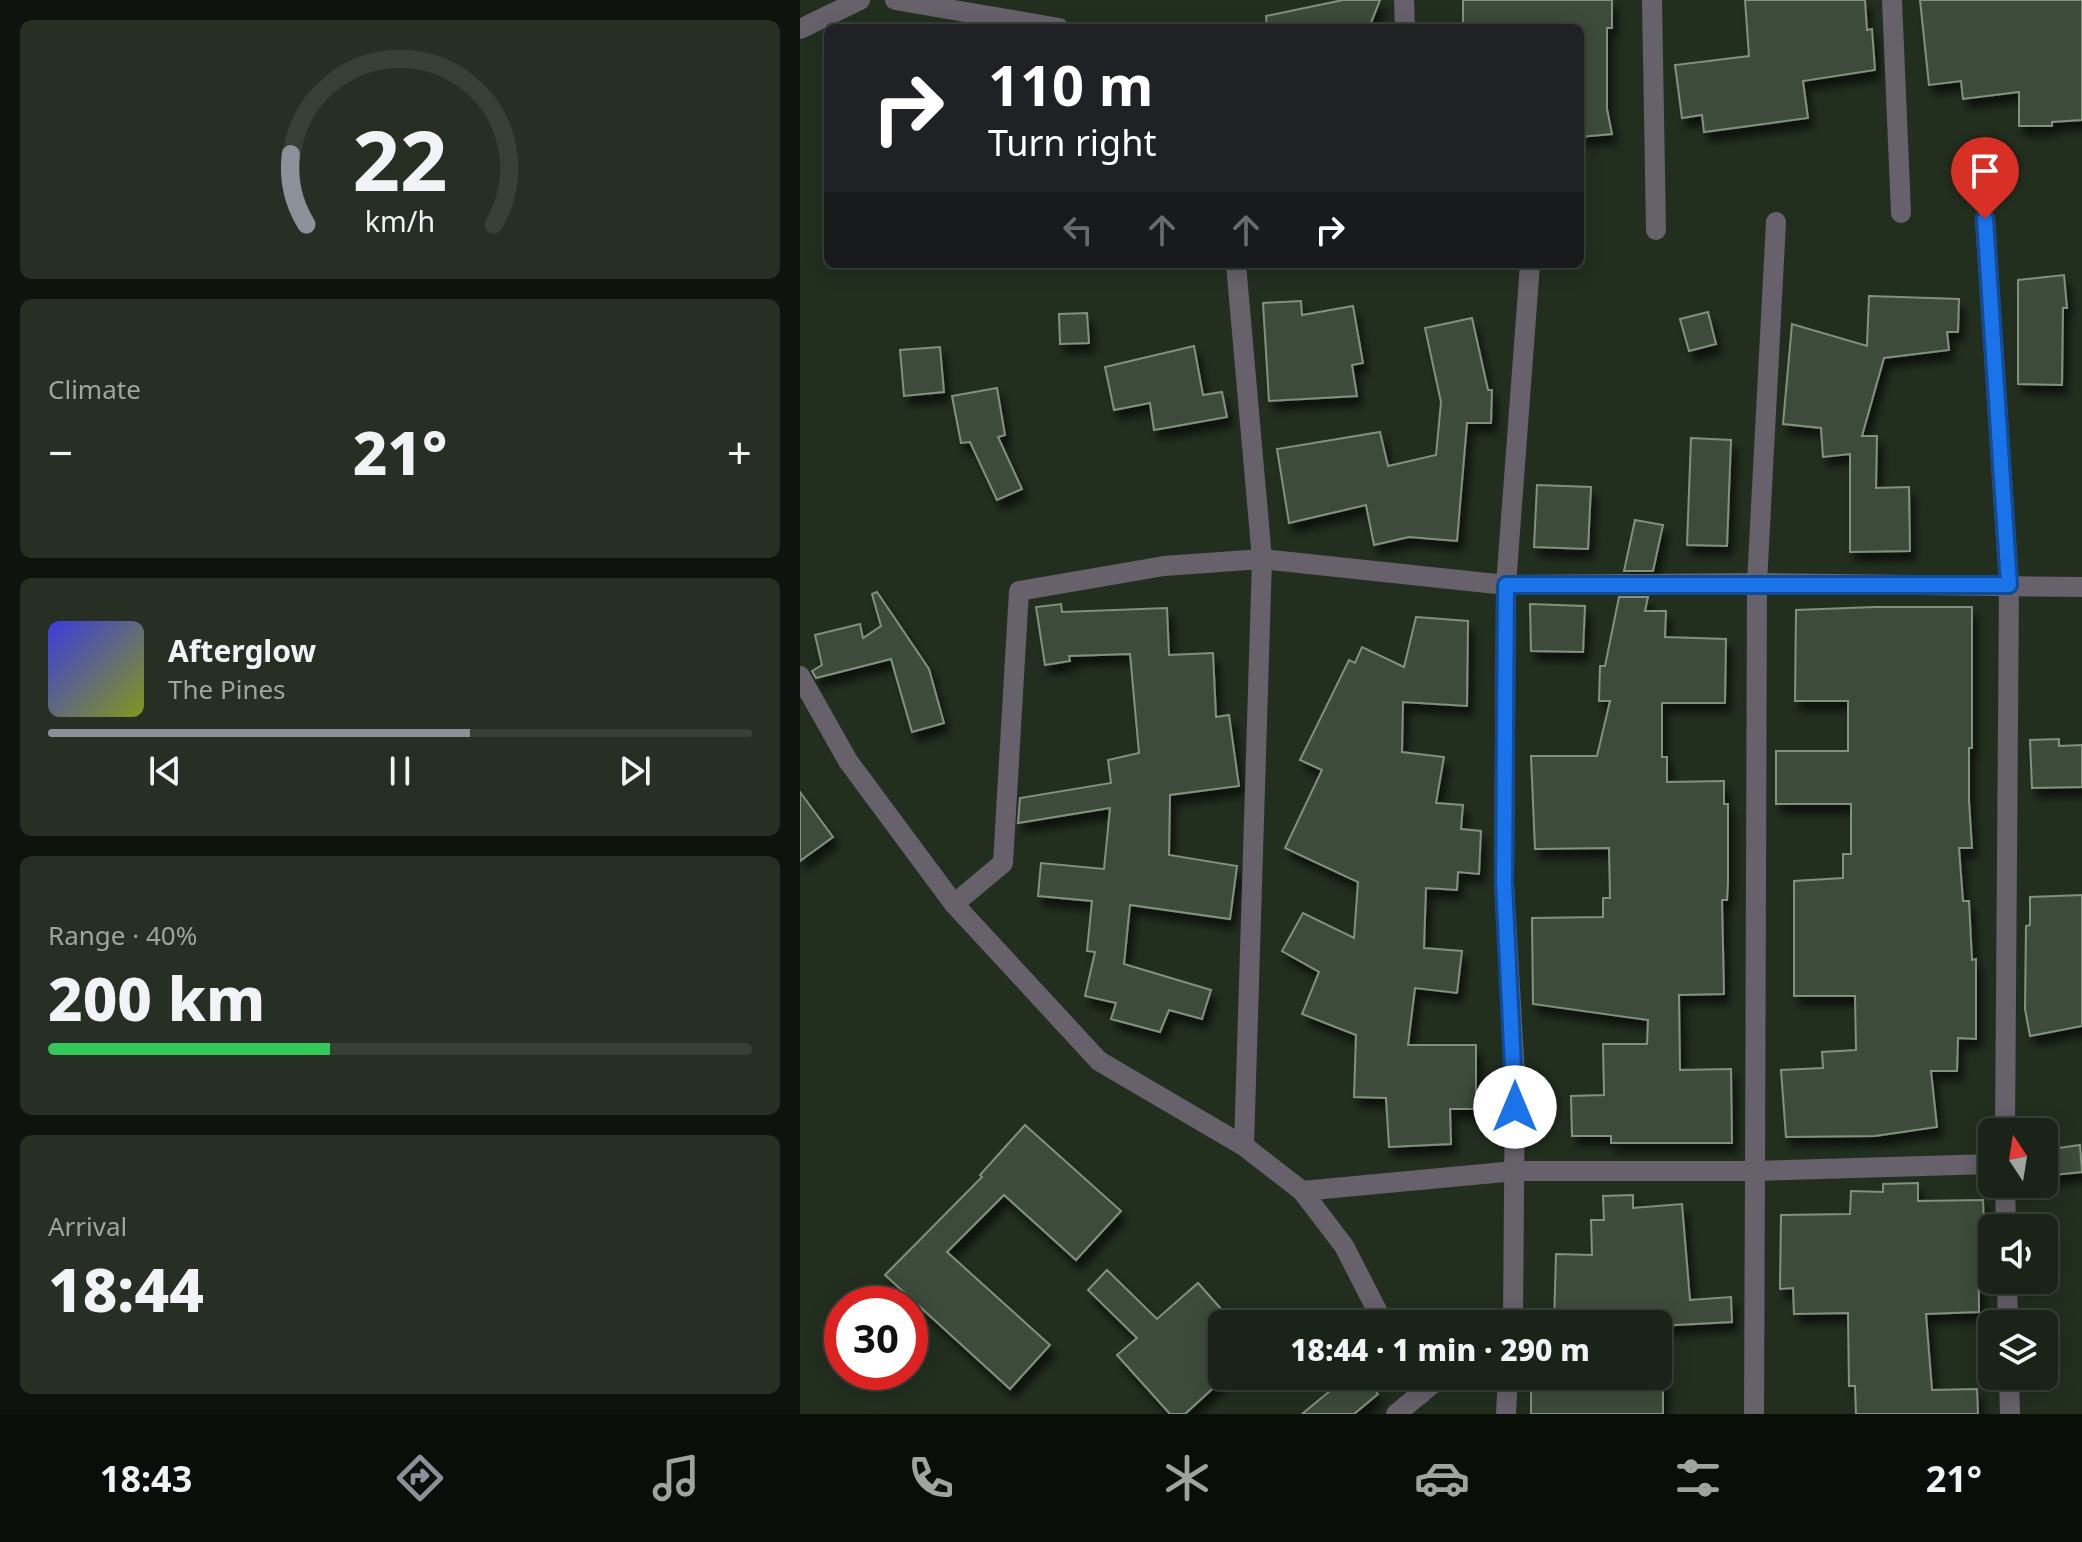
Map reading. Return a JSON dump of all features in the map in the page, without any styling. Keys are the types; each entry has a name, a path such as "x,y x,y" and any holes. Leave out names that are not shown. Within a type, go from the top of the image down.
{"street":[{"path":"800,29 860,0"},
{"path":"895,0 926,2 1039,24"},
{"path":"1404,0 1405,24"},
{"path":"1652,0 1656,230"},
{"path":"1892,0 1901,213"},
{"path":"1985,219 2009,585 2005,1118"},
{"path":"1754,1414 1757,583 1776,222"},
{"path":"1236,268 1262,559 1244,1146"},
{"path":"1510,1310 1515,1076 1504,883 1506,585 1530,268"},
{"path":"954,904 1003,863 1019,591 1164,566 1262,559 1506,585 1757,583 2082,587"},
{"path":"800,676 848,761 954,904 1099,1061 1244,1146 1302,1191 1344,1246 1377,1310"},
{"path":"1302,1191 1515,1171 1755,1171 1978,1164"},
{"path":"1396,1414 1413,1390"},
{"path":"1506,1414 1507,1390"},
{"path":"2009,1390 2010,1414"}],"building":[{"path":"1343,0 1380,0 1371,24 1267,24 1266,16"},
{"path":"1463,0 1612,0 1612,28 1607,28 1607,109 1612,134 1584,137 1584,24 1463,24"},
{"path":"1745,0 1865,0 1867,30 1872,29 1875,70 1803,81 1808,118 1704,132 1702,115 1682,118 1675,65 1749,56"},
{"path":"1920,0 2082,0 2082,120 2052,122 2052,126 2019,126 2019,92 1963,99 1961,81 1929,85"},
{"path":"2064,275 2067,308 2063,308 2062,385 2018,384 2018,280"},
{"path":"1869,296 1959,299 1958,332 1947,332 1949,350 1884,358 1862,436 1877,436 1876,488 1909,487 1910,551 1850,552 1850,454 1823,457 1821,428 1783,424 1792,324 1867,346"},
{"path":"1301,301 1302,315 1353,306 1363,363 1352,365 1357,396 1269,401 1263,303"},
{"path":"1708,312 1716,344 1689,351 1680,319"},
{"path":"1087,313 1089,343 1060,344 1059,314"},
{"path":"1472,318 1488,390 1492,390 1491,423 1467,423 1457,541 1409,537 1374,545 1366,505 1289,523 1277,449 1380,432 1388,466 1436,455 1441,402 1425,328"},
{"path":"1194,346 1203,395 1222,392 1227,417 1154,430 1150,403 1114,410 1105,367"},
{"path":"940,347 944,392 904,396 900,350"},
{"path":"997,388 1005,435 998,437 1022,489 997,500 970,442 961,443 952,396"},
{"path":"1691,438 1731,440 1727,546 1687,545"},
{"path":"1537,485 1591,487 1588,549 1534,547"},
{"path":"1635,520 1663,525 1653,571 1624,571"},
{"path":"877,592 929,669 944,723 912,732 891,659 816,678 812,671 822,665 815,635 860,624 863,638 881,626 872,594"},
{"path":"1619,597 1648,597 1645,611 1666,611 1665,637 1726,639 1725,703 1662,703 1662,757 1667,757 1667,782 1724,781 1724,804 1728,804 1728,882 1727,900 1722,900 1724,994 1679,995 1680,1070 1731,1069 1732,1143 1611,1143 1611,1136 1572,1136 1571,1096 1604,1095 1603,1044 1647,1044 1648,1020 1533,1004 1532,918 1603,917 1603,898 1610,898 1609,848 1535,849 1531,756 1597,756 1610,701 1599,701 1600,666 1605,666"},
{"path":"1061,604 1062,612 1167,608 1169,655 1213,653 1216,717 1229,715 1239,786 1170,795 1169,855 1237,866 1230,919 1130,905 1124,964 1211,990 1202,1019 1169,1010 1160,1032 1111,1019 1116,1003 1085,996 1095,952 1087,951 1092,901 1038,896 1041,863 1104,869 1110,808 1018,823 1020,798 1111,783 1108,760 1139,753 1130,654 1069,656 1070,661 1045,665 1036,607"},
{"path":"1530,604 1585,606 1583,652 1531,651"},
{"path":"1972,607 1969,801 1972,848 1959,848 1963,901 1969,901 1972,960 1976,959 1976,1039 1958,1038 1957,1071 1931,1071 1937,1127 1875,1136 1786,1137 1781,1070 1823,1068 1822,1052 1856,1050 1855,996 1794,996 1794,881 1843,878 1843,854 1851,854 1851,804 1776,804 1776,751 1848,751 1848,701 1795,701 1796,610"},
{"path":"1416,617 1468,621 1467,706 1403,702 1402,752 1444,757 1436,803 1463,805 1461,829 1481,831 1479,874 1458,872 1457,890 1426,888 1424,948 1462,951 1457,993 1415,988 1408,1045 1476,1045 1476,1109 1450,1109 1451,1144 1389,1147 1386,1098 1354,1097 1356,1035 1302,1014 1319,972 1282,951 1303,913 1354,938 1358,882 1285,848 1322,770 1300,760 1349,660 1355,663 1362,647 1404,667"},
{"path":"2059,739 2059,746 2082,745 2082,787 2032,788 2030,740"},
{"path":"800,792 833,837 800,861"},
{"path":"2082,895 2082,1026 2030,1036 2025,1009 2026,926 2030,925 2030,897"},
{"path":"1025,1125 1121,1211 1076,1260 1004,1195 947,1252 1050,1345 1010,1389 928,1314 928,1286 897,1286 885,1275 982,1177 980,1175"},
{"path":"2080,1145 2082,1172 2058,1175 2058,1148"},
{"path":"1918,1183 1918,1201 1983,1200 1984,1214 1978,1214 1978,1312 1926,1314 1932,1390 1977,1389 1978,1414 1856,1414 1855,1386 1849,1386 1848,1313 1794,1314 1793,1288 1780,1289 1781,1215 1850,1214 1851,1191 1883,1192 1883,1184"},
{"path":"1633,1195 1633,1208 1682,1204 1690,1300 1731,1297 1732,1322 1672,1325 1672,1310 1554,1310 1556,1254 1592,1255 1591,1220 1604,1220 1603,1196"},
{"path":"1107,1270 1157,1319 1198,1283 1222,1310 1208,1310 1208,1390 1211,1390 1185,1414 1170,1414 1117,1355 1137,1338 1088,1290"},
{"path":"1331,1390 1375,1390 1378,1394 1354,1414 1302,1414"},
{"path":"1531,1390 1663,1390 1663,1414 1531,1414"}],"route":[{"path":"1515,1107 1504,883 1506,585 2009,585 1985,219"}]}
